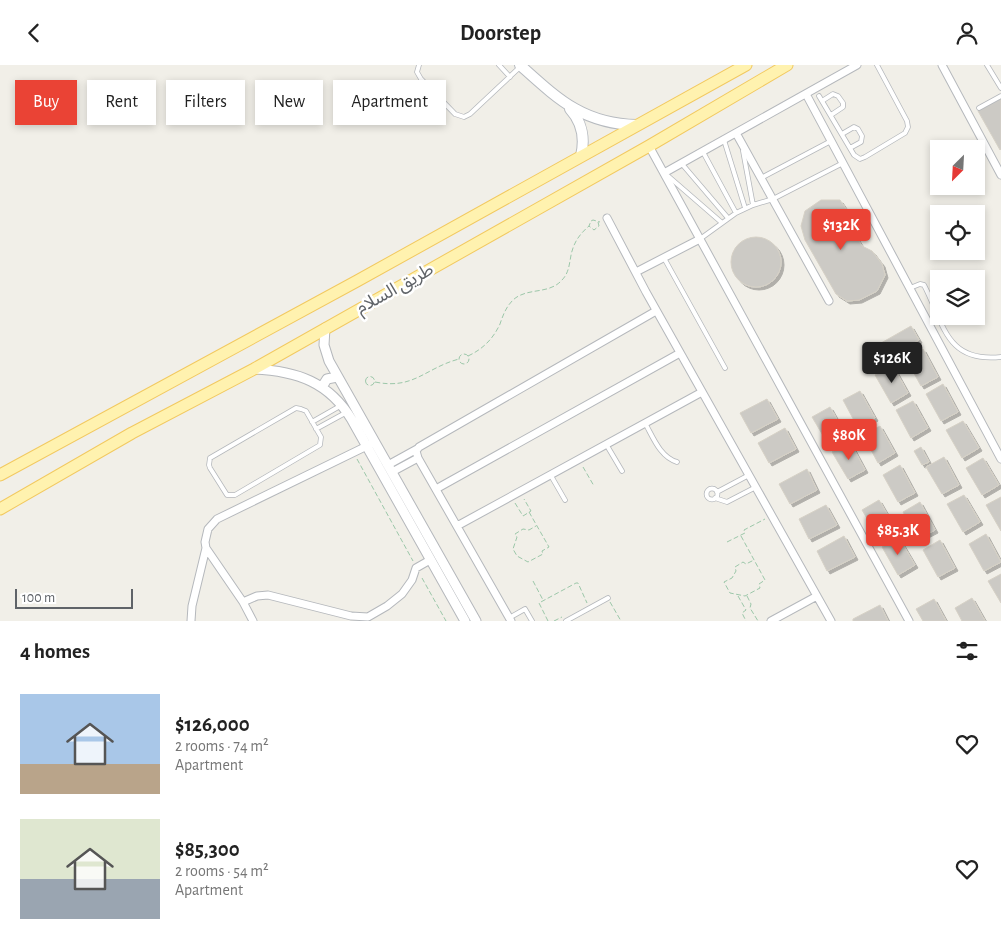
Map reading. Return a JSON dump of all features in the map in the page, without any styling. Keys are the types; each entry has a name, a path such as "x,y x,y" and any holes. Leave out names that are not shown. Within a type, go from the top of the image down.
{"main road":[{"name":"طريق السلام","path":"0,475 746,65"},
{"name":"طريق السلام","path":"0,509 132,433 254,369 650,146 788,65"},
{"path":"520,66 568,106 586,115 605,121 637,125"},
{"path":"568,106 577,118 582,133 582,156"}],"street":[{"path":"664,173 858,65"},
{"path":"942,65 1001,175"},
{"path":"806,94 1001,459"},
{"path":"736,133 828,301"},
{"path":"650,146 909,621"},
{"path":"607,218 656,311 831,621"},
{"path":"636,272 700,239"},
{"path":"390,468 417,449 656,311"},
{"path":"325,328 324,345 337,377 430,560 465,621"},
{"path":"436,489 680,353"},
{"path":"254,369 275,370 296,375 322,387 345,408 390,468 476,621"},
{"path":"322,387 327,379 337,377"},
{"path":"457,526 702,392"},
{"path":"191,621 192,606 206,548 208,529 217,519 371,444"},
{"path":"417,449 418,458 510,619"},
{"path":"390,468 418,458"},
{"path":"206,548 243,602 253,621"},
{"path":"243,602 257,596 268,595 351,617 369,619 402,594 412,580 416,568 430,560"},
{"path":"771,621 817,596"}],"lane":[{"path":"419,65 417,69 419,76 460,117 470,114 520,66"},
{"path":"499,65 510,77"},
{"path":"819,96 856,157 863,158 907,130 908,124 877,65"},
{"path":"987,65 1001,88"},
{"path":"822,101 833,95 838,96 843,103 842,107 831,115"},
{"path":"979,108 1001,96"},
{"path":"842,134 854,127 858,129 862,136 861,142 850,148"},
{"path":"724,140 745,208"},
{"path":"761,178 831,141"},
{"path":"742,145 753,205"},
{"path":"704,151 736,213"},
{"path":"700,239 745,208 773,199 843,163"},
{"path":"682,164 728,218"},
{"path":"664,173 721,223"},
{"path":"664,258 725,368"},
{"path":"910,288 920,283 924,285 949,338 958,348 973,355 990,358 1001,357"},
{"path":"312,422 345,408"},
{"path":"316,429 345,408"},
{"path":"293,409 304,410 312,422 322,440 318,447 235,495 229,496 225,493 208,465 212,455 293,409"},
{"path":"645,423 662,453 676,462"},
{"path":"606,444 622,471"},
{"path":"550,475 565,500"},
{"path":"715,498 717,492 749,475"},
{"path":"717,492 713,488 707,491 706,495 709,498 727,502 756,487"},
{"path":"566,621 608,598"},
{"path":"510,619 525,609 532,621"}],"path":[{"path":"459,359 466,363 468,356 488,342 498,328 508,306 514,299 531,291 549,289 562,280 567,273 573,248 582,232 589,226"},
{"path":"375,382 406,383 442,365 459,359 461,354 468,356"},
{"path":"353,452 446,621"},
{"path":"579,459 594,486"},
{"path":"519,491 531,511 529,513 549,547 542,551 543,554 528,562 517,556 513,549 515,534 523,529 529,530 536,525"},
{"path":"511,496 522,516 529,513"},
{"path":"727,542 745,533 744,530 772,516"},
{"path":"740,535 766,580 759,584 760,588 746,596 730,593 724,582 732,578 736,571 735,566 754,560"},
{"path":"532,581 543,601"},
{"path":"548,621 539,604 577,583 587,603"},
{"path":"737,595 745,608"},
{"path":"746,596 751,605 750,608 758,621"},
{"path":"608,598 621,621"},
{"path":"746,621 742,613 746,610 745,608 751,605"}],"building":[{"path":"1001,98 1001,149 1000,150 978,111"},
{"path":"821,200 840,200 854,221 853,232 862,246 872,251 882,264 885,275 877,291 859,300 847,301 836,294 805,240 801,226 805,211"},
{"path":"756,237 766,239 774,244 779,252 781,262 779,272 774,280 766,285 756,287 746,285 738,280 733,272 731,262 733,252 738,244 746,239"},
{"path":"911,326 919,340 875,364 867,351"},
{"path":"923,349 938,377 921,386 906,359"},
{"path":"893,366 908,393 891,403 875,375"},
{"path":"943,384 958,412 941,421 926,394"},
{"path":"860,391 875,418 858,428 843,400"},
{"path":"767,399 778,419 751,433 740,413"},
{"path":"913,401 928,428 911,438 896,410"},
{"path":"830,407 845,434 828,444 812,417"},
{"path":"963,421 979,448 962,458 946,430"},
{"path":"880,426 895,453 878,463 863,435"},
{"path":"785,428 796,449 769,463 758,443"},
{"path":"850,442 865,470 848,479 832,452"},
{"path":"921,447 929,462 922,465 914,451"},
{"path":"944,457 959,485 942,494 926,467"},
{"path":"983,458 999,485 982,495 966,468"},
{"path":"900,465 915,493 898,502 883,475"},
{"path":"807,469 817,490 790,504 779,484"},
{"path":"964,495 980,522 963,532 947,504"},
{"path":"1001,497 1001,531 986,505"},
{"path":"879,500 895,528 878,537 862,510"},
{"path":"920,502 935,530 918,539 903,512"},
{"path":"826,505 837,525 809,539 799,519"},
{"path":"986,534 1001,562 984,571 969,544"},
{"path":"844,536 855,557 827,571 817,551"},
{"path":"899,538 915,565 898,575 882,547"},
{"path":"940,540 955,568 938,577 923,550"},
{"path":"1001,574 1001,603 988,581"},
{"path":"972,598 985,621 962,621 955,608"},
{"path":"934,599 946,621 923,621 916,609"},
{"path":"880,605 888,621 853,621 853,619"}]}
